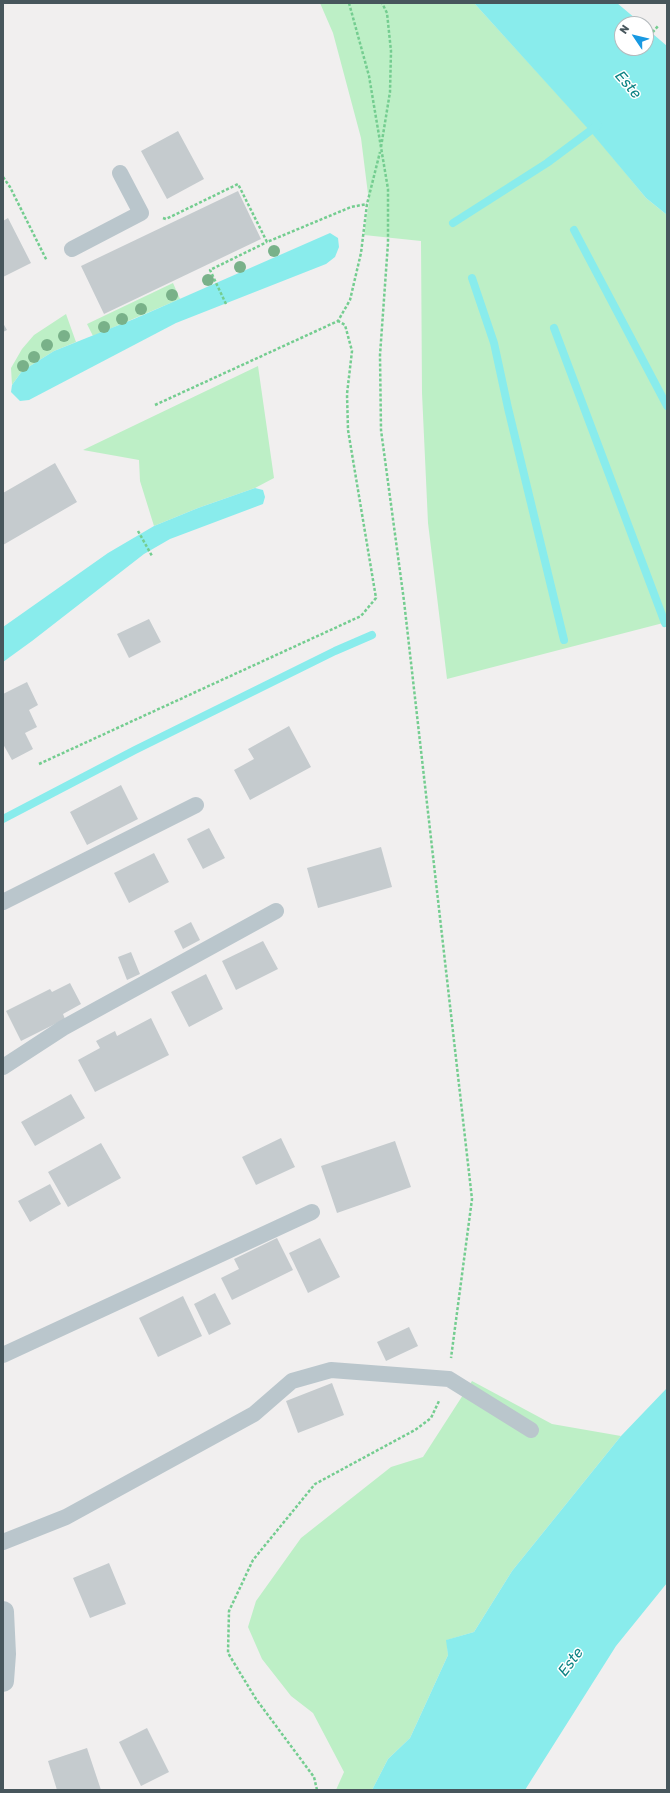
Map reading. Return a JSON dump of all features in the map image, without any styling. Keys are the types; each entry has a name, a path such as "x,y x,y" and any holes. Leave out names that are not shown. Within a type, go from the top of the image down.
{"street":[{"path":"3,1612 3,1681"}],"lane":[{"path":"72,249 141,213 120,173"},
{"path":"3,902 196,805"},
{"path":"3,1067 63,1028 276,911"},
{"path":"3,1355 312,1212"},
{"path":"3,1542 66,1517 240,1422 254,1414 292,1381 331,1370 449,1379 531,1430"}],"path":[{"path":"317,1790 314,1777 256,1699 228,1653 229,1611 254,1560 315,1484 415,1430 431,1418 449,1379 472,1199 404,601 380,430 380,355 388,220 388,189 368,76 349,3"},
{"path":"155,406 338,321 350,300 362,253 367,204 381,149 390,92 391,51 387,13 382,3"},
{"path":"654,31 658,26"},
{"path":"3,177 10,187 47,261"},
{"path":"141,213 166,219 238,184 267,242"},
{"path":"226,304 210,270 267,242 351,207 367,204"},
{"path":"40,764 360,616 376,598 348,430 347,394 352,351 345,326 338,321"},
{"path":"138,531 152,556"}],"green space":[{"path":"320,3 474,3 591,131 646,198 667,215 667,622 447,679 428,523 422,393 421,241 364,235 369,202 361,138 333,33"},
{"path":"173,283 180,299 93,336 87,324"},
{"path":"66,314 76,342 54,351 22,371 12,385 11,368 22,349 34,335"},
{"path":"258,366 274,478 255,488 198,508 154,526 140,481 139,460 83,450"},
{"path":"472,1381 552,1424 621,1436 512,1571 474,1632 447,1640 448,1655 410,1738 388,1759 372,1790 336,1790 344,1772 313,1713 291,1696 262,1659 248,1627 256,1601 301,1538 391,1467 423,1457"}],"water":[{"name":"Este","path":"474,3 617,3 632,16 614,16 614,56 654,56 654,35 667,46 667,215 646,198 590,131"},
{"path":"330,233 338,238 339,247 335,257 326,264 176,323 29,400 20,401 11,392 12,385 22,371 54,351 134,319"},
{"path":"255,488 263,490 265,497 263,504 170,539 144,554 3,662 3,627 108,553 154,526 198,508"},
{"name":"Este","path":"667,1388 667,1583 616,1646 525,1790 372,1790 388,1759 410,1738 448,1655 446,1640 474,1632 512,1571 621,1436"}],"building":[{"path":"178,131 204,179 167,199 141,151"},
{"path":"238,191 261,239 104,314 81,266"},
{"path":"8,218 31,263 3,277 3,221"},
{"path":"3,323 7,330 3,332"},
{"path":"55,463 77,502 3,545 3,493"},
{"path":"149,619 161,642 129,658 117,634"},
{"path":"27,682 38,705 29,710 37,727 25,733 33,749 12,760 3,744 3,694"},
{"path":"289,726 311,767 250,800 234,770 254,759 248,749"},
{"path":"121,785 138,819 87,845 70,812"},
{"path":"209,828 225,858 203,869 187,839"},
{"path":"381,847 392,887 318,908 307,868"},
{"path":"154,853 169,882 129,903 114,873"},
{"path":"191,922 200,940 183,949 174,931"},
{"path":"263,941 278,969 236,990 222,961"},
{"path":"131,952 140,974 127,980 118,957"},
{"path":"206,974 223,1009 189,1027 171,992"},
{"path":"70,983 81,1004 63,1014 65,1019 21,1041 6,1011 50,989 52,992"},
{"path":"151,1018 169,1055 95,1092 78,1060 100,1048 96,1041 115,1031 117,1036"},
{"path":"71,1094 85,1118 35,1146 21,1122"},
{"path":"281,1138 295,1167 256,1185 242,1157"},
{"path":"395,1141 411,1187 337,1213 321,1166"},
{"path":"101,1143 121,1178 68,1207 48,1172"},
{"path":"50,1184 61,1204 30,1222 18,1201"},
{"path":"277,1238 293,1270 232,1300 221,1278 239,1269 234,1259"},
{"path":"320,1238 340,1277 308,1293 289,1253"},
{"path":"215,1293 231,1324 209,1335 194,1304"},
{"path":"183,1296 202,1336 158,1357 139,1318"},
{"path":"409,1327 418,1346 386,1361 377,1342"},
{"path":"332,1383 344,1415 298,1433 286,1401"},
{"path":"109,1563 126,1604 90,1618 73,1578"},
{"path":"147,1728 169,1772 141,1786 119,1742"},
{"path":"87,1748 101,1790 57,1790 48,1761"}],"waterway":[{"path":"453,223 547,163 598,125"},
{"path":"574,230 667,406"},
{"path":"472,278 494,343 508,408 564,640"},
{"path":"554,328 665,623"},
{"path":"3,819 135,750 335,651 372,635"}]}
